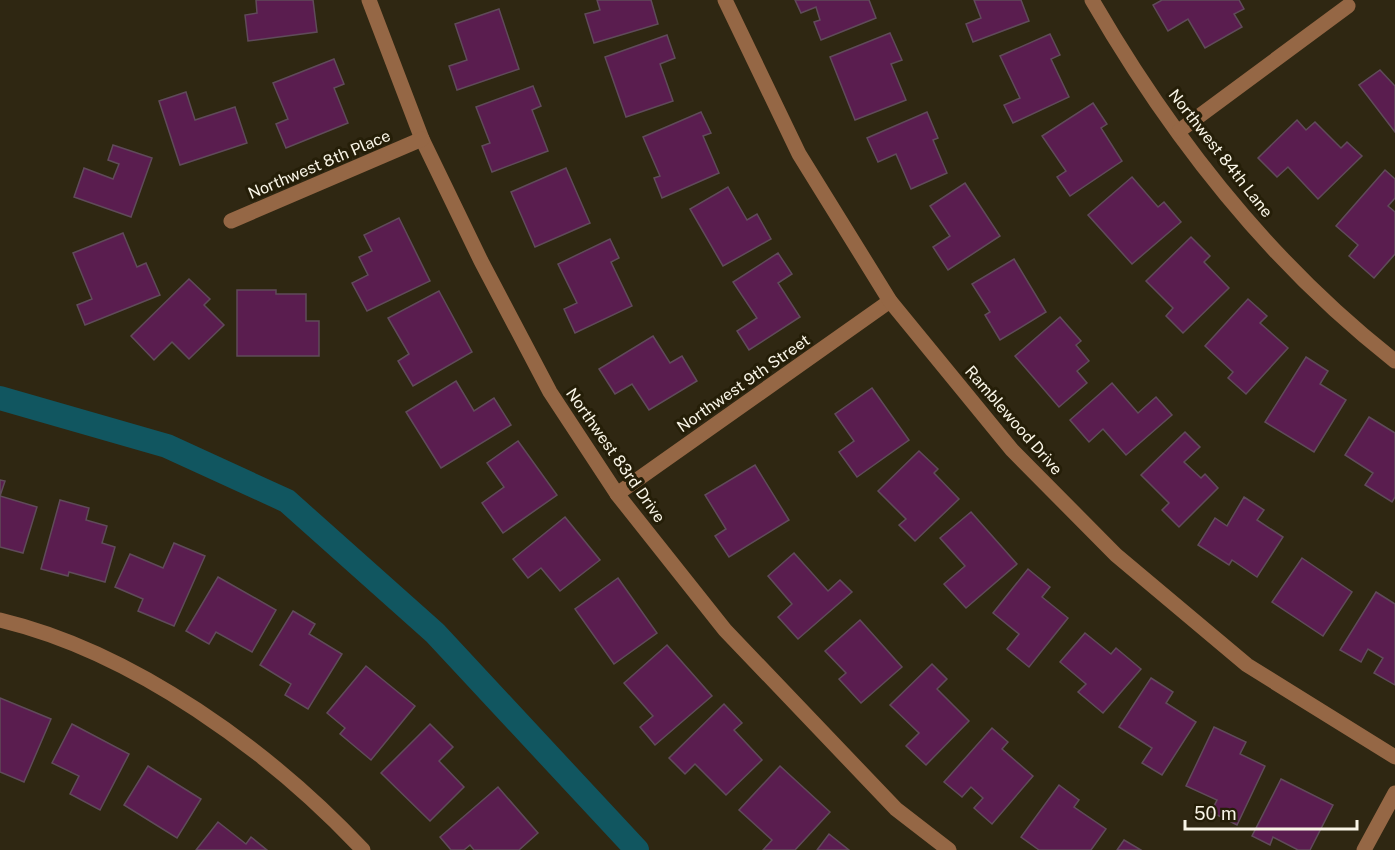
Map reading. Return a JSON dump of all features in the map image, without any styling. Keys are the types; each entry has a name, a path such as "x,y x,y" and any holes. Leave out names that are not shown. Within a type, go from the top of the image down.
{"street":[{"name":"Northwest 83rd Drive","path":"369,0 422,139 481,261 550,392 617,494 725,630 896,809 950,850"},
{"name":"Ramblewood Drive","path":"725,0 799,154 890,301 1012,450 1116,555 1247,665 1395,757"},
{"name":"Northwest 84th Lane","path":"1092,0 1133,69 1241,212 1314,288 1395,361"},
{"path":"1179,131 1348,6"},
{"name":"Northwest 8th Place","path":"231,221 422,139"},
{"name":"Northwest 9th Street","path":"617,494 890,301"},
{"path":"0,620 101,656 179,699 258,752 328,813 363,850"},
{"path":"1364,850 1395,793"}],"building":[{"path":"256,0 313,0 317,32 248,41 245,15 257,13"},
{"path":"597,0 651,0 658,24 594,43 585,14 600,10"},
{"path":"795,0 869,0 876,18 821,40 814,22 820,20 816,7 801,13"},
{"path":"974,0 1021,0 1029,21 973,42 966,24 981,18"},
{"path":"1162,0 1239,0 1244,9 1234,14 1242,27 1205,48 1188,19 1168,31 1153,5"},
{"path":"499,9 519,69 457,90 449,66 467,60 455,24"},
{"path":"890,33 902,60 891,64 906,100 855,120 830,57"},
{"path":"1050,34 1060,55 1051,59 1069,97 1013,123 1004,105 1020,98 1000,56"},
{"path":"667,35 675,58 660,64 673,101 626,117 605,57"},
{"path":"334,59 344,84 334,88 348,123 286,148 276,124 288,119 273,83"},
{"path":"1380,70 1395,86 1395,132 1359,85"},
{"path":"533,86 541,106 532,110 548,151 492,172 482,146 490,143 476,107"},
{"path":"186,92 195,120 235,107 247,143 180,165 159,101"},
{"path":"1093,103 1107,124 1101,128 1122,161 1070,196 1057,177 1066,171 1042,136"},
{"path":"701,112 711,133 703,136 719,173 662,198 654,178 660,176 643,137"},
{"path":"927,112 938,138 933,140 947,173 911,189 896,154 878,162 867,138"},
{"path":"1297,120 1306,130 1315,122 1341,148 1347,142 1362,156 1318,199 1288,167 1277,177 1258,158"},
{"path":"113,145 152,158 131,217 74,197 84,168 113,179 119,164 108,160"},
{"path":"566,168 590,223 535,247 511,192"},
{"path":"1385,170 1395,179 1395,198 1388,206 1395,212 1395,254 1374,278 1349,256 1358,245 1336,226"},
{"path":"1132,177 1158,207 1164,202 1181,222 1132,264 1088,215"},
{"path":"965,183 1000,236 948,270 933,247 950,236 930,206"},
{"path":"728,187 747,220 757,214 771,239 723,266 690,209"},
{"path":"399,218 430,281 367,311 352,283 368,275 359,257 372,251 364,235"},
{"path":"123,233 137,267 146,263 160,295 85,325 77,305 92,299 73,253"},
{"path":"1191,237 1210,256 1204,262 1229,288 1183,333 1166,316 1173,308 1146,281"},
{"path":"610,239 619,258 611,262 632,306 575,333 564,309 577,303 558,264"},
{"path":"778,253 792,274 778,283 800,317 749,350 737,331 757,318 733,282"},
{"path":"1014,259 1046,312 1000,340 985,315 990,312 972,284"},
{"path":"189,279 210,299 204,305 224,325 189,359 172,342 154,360 131,336"},
{"path":"237,290 276,290 276,294 306,294 306,321 319,321 319,356 237,356"},
{"path":"439,291 472,352 413,386 398,361 409,354 388,318"},
{"path":"1248,299 1267,316 1260,323 1288,348 1246,394 1228,378 1233,372 1205,346"},
{"path":"1060,317 1081,341 1076,345 1089,361 1077,371 1087,383 1059,407 1015,356"},
{"path":"653,336 670,363 682,356 697,381 649,410 632,384 615,394 599,369"},
{"path":"1306,357 1328,371 1320,384 1346,400 1314,452 1265,422"},
{"path":"456,381 474,411 494,398 511,425 441,468 406,412"},
{"path":"1112,383 1138,413 1156,397 1172,415 1126,455 1103,429 1089,442 1070,420"},
{"path":"872,388 909,440 857,477 839,452 854,441 835,414"},
{"path":"1369,417 1395,433 1395,497 1392,502 1365,485 1373,473 1345,455"},
{"path":"1185,432 1200,447 1184,462 1201,478 1205,474 1218,488 1179,527 1162,510 1169,503 1141,475"},
{"path":"518,441 557,495 503,533 482,503 504,487 487,463"},
{"path":"919,451 938,469 934,473 959,499 915,541 899,525 906,519 878,491"},
{"path":"755,465 789,520 729,557 715,536 726,529 705,495"},
{"path":"0,480 5,481 0,496"},
{"path":"0,496 37,507 23,553 0,547"},
{"path":"1244,497 1264,510 1257,520 1283,537 1257,577 1232,560 1229,565 1198,545 1215,518 1227,526"},
{"path":"60,500 89,508 86,520 107,526 102,543 115,547 105,582 69,572 68,576 41,569"},
{"path":"971,512 1017,564 966,608 944,584 965,566 940,538"},
{"path":"565,517 600,560 560,591 541,568 528,578 513,559"},
{"path":"174,543 205,556 174,626 138,611 143,599 115,587 130,554 163,568"},
{"path":"794,553 828,591 840,580 852,592 798,639 778,617 792,604 768,576"},
{"path":"1302,558 1352,592 1323,636 1272,602"},
{"path":"1028,569 1050,587 1042,597 1068,618 1029,667 1007,649 1019,634 993,613"},
{"path":"218,577 276,610 252,652 216,632 209,644 186,631"},
{"path":"618,578 657,633 614,664 575,609"},
{"path":"1376,592 1395,604 1395,685 1374,673 1383,658 1368,649 1361,662 1340,650"},
{"path":"293,611 315,624 309,634 342,654 308,709 285,695 291,684 260,665"},
{"path":"860,620 902,667 861,703 839,679 846,673 825,651"},
{"path":"1085,633 1111,654 1116,648 1141,669 1103,713 1078,692 1086,684 1060,662"},
{"path":"667,645 712,696 655,745 640,727 653,716 624,683"},
{"path":"932,664 947,679 937,689 969,721 926,765 906,746 919,733 890,705"},
{"path":"366,666 415,706 371,760 340,734 345,728 327,713"},
{"path":"1151,678 1173,692 1166,703 1196,722 1162,775 1142,763 1152,748 1119,727"},
{"path":"0,698 51,719 24,782 0,772"},
{"path":"724,704 742,723 734,730 762,760 726,795 695,764 685,774 669,758"},
{"path":"72,724 129,754 100,810 70,794 79,776 52,763"},
{"path":"430,724 453,747 439,761 464,787 430,821 381,773"},
{"path":"1214,727 1246,742 1240,754 1265,766 1237,825 1211,812 1217,800 1186,786"},
{"path":"992,728 1008,742 1002,749 1033,776 992,824 974,808 983,798 971,787 962,797 944,782"},
{"path":"148,766 201,799 177,838 124,805"},
{"path":"780,766 830,812 795,850 763,850 772,840 739,810"},
{"path":"1281,779 1333,805 1310,850 1298,850 1273,837 1270,845 1252,836"},
{"path":"1059,785 1079,800 1074,807 1106,829 1091,850 1039,850 1021,837"},
{"path":"498,787 538,833 519,850 474,850 470,845 464,850 451,850 440,837"},
{"path":"218,822 246,844 251,837 267,850 196,850"},
{"path":"829,834 849,850 817,850"},
{"path":"1124,840 1141,850 1117,850"}],"waterway":[{"path":"0,398 167,446 287,501 435,633 637,850"}]}
